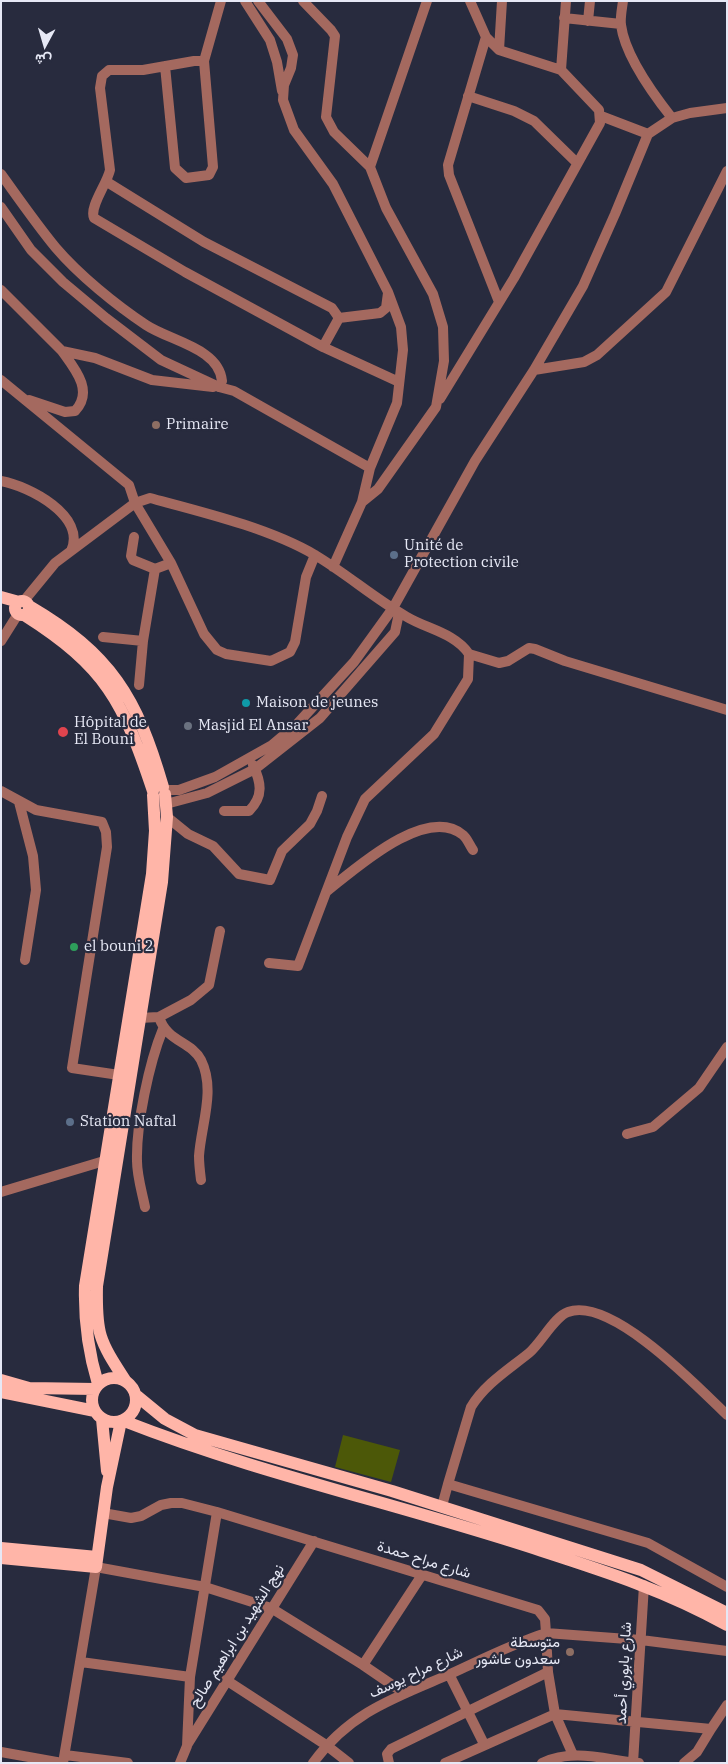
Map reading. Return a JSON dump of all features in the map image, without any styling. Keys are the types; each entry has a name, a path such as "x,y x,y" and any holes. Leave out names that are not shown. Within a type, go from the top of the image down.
{"main road":[{"path":"1,597 21,608 80,655 110,690 134,734 162,797 162,882 97,1286 99,1334 104,1347 124,1380"},
{"path":"1,606 21,608"},
{"path":"107,1487 107,1453 98,1415 92,1400 97,1387 88,1348 84,1314 85,1286 152,874 155,831 162,797"},
{"path":"1,1380 29,1388 97,1387 111,1378 124,1380 130,1384 137,1396 165,1419 194,1435 442,1506 641,1570 727,1613"},
{"path":"1,1392 98,1415 111,1422 122,1421 181,1443 481,1531 644,1584 727,1625"},
{"path":"96,1562 107,1487 122,1421 133,1413 137,1396"},
{"path":"1,1548 96,1562"},
{"path":"1,1558 96,1562"}],"street":[{"path":"165,66 175,168 186,178 209,176 213,167 204,61 221,1"},
{"path":"245,1 270,40 277,62 283,100 294,130 333,184 388,292 401,327 402,350 398,403 370,468 362,502 333,567"},
{"path":"258,1 287,39 293,55 291,68 284,85 283,100"},
{"path":"304,1 335,36 326,117 334,132 370,168 386,208 433,294 443,327 444,361 436,407"},
{"path":"370,168 427,1"},
{"path":"362,502 378,489 436,407 499,302 600,123 599,110 561,70 499,50 486,37 470,1"},
{"path":"499,50 502,1"},
{"path":"561,70 566,1"},
{"path":"588,21 590,1"},
{"path":"623,1 621,24 628,46 652,92 672,118"},
{"path":"564,18 621,24"},
{"path":"486,37 450,154 449,175 499,302"},
{"path":"204,61 143,70 109,70 102,76 100,88 110,170 107,182 93,208 94,218 323,347 399,382"},
{"path":"468,96 514,111 534,121 577,163"},
{"path":"162,797 215,777 272,745 298,723 354,662 396,610 475,461 534,370 583,286 648,134 672,118 690,113 727,108"},
{"path":"600,116 648,134"},
{"path":"534,370 584,362 597,355 666,292 727,171"},
{"path":"1,174 56,248 76,268 146,325 198,350 217,364 222,381 219,387"},
{"path":"107,182 204,242 332,308 339,318"},
{"path":"1,207 31,250 63,282 161,360 219,387"},
{"path":"1,290 62,351 81,376 84,392 81,405 75,411 65,412 23,398"},
{"path":"339,318 380,313 386,308 388,292"},
{"path":"323,347 339,318"},
{"path":"62,351 94,358 152,380 219,387 234,391 370,468"},
{"path":"1,380 129,485 135,504 171,563 210,643 226,654 272,661 290,652 295,642 306,577 315,555"},
{"path":"1,481 16,484 37,493 63,516 73,531 74,546 71,551"},
{"path":"1,641 21,608 55,563 135,504 150,498 252,528 290,542 315,555 414,621 453,638 469,654 499,662 508,661 529,648 535,648 565,661 727,710"},
{"path":"73,531 91,537"},
{"path":"134,537 131,556 133,560 154,569 171,563"},
{"path":"139,685 142,641 154,569"},
{"path":"395,632 396,610"},
{"path":"162,797 207,793 255,769 320,718 395,632 414,621"},
{"path":"103,638 142,641"},
{"path":"269,963 298,966 324,893 353,823 366,799 434,734 468,679 469,654"},
{"path":"224,811 249,811 258,802 260,788 255,769 249,758"},
{"path":"1,791 36,810 102,822 106,832 107,847 98,914 72,1068 119,1076"},
{"path":"162,797 188,834 213,846 239,874 270,880 282,852 310,824 322,796"},
{"path":"19,802 33,856 36,890 25,960"},
{"path":"324,893 378,851 412,831 432,828 450,829 463,834 473,850"},
{"path":"139,1018 159,1017 196,996 209,985 220,931"},
{"path":"159,1017 163,1029 201,1059 206,1077 207,1096 199,1156 201,1180"},
{"path":"145,1207 137,1162 140,1127 154,1050 163,1029"},
{"path":"627,1134 653,1127 699,1088 727,1047"},
{"path":"1,1192 104,1161"},
{"path":"442,1506 471,1407 477,1397 530,1351 559,1318 568,1312 596,1313 637,1335 680,1370 727,1415"},
{"path":"448,1484 648,1543 727,1588"},
{"name":"شارع مراح حمدة","path":"103,1513 132,1518 141,1516 160,1505 171,1503 182,1503 218,1512 538,1610 545,1619 546,1632"},
{"path":"180,1763 187,1746 190,1677 218,1512"},
{"name":"نهج الشهيد بن ابراهيم صالح","path":"187,1746 226,1680 314,1541"},
{"path":"63,1760 81,1662 96,1562 204,1587 271,1608 363,1665 404,1693"},
{"path":"363,1665 422,1575"},
{"name":"شارع بابوري أحمد","path":"633,1762 638,1722 644,1584"},
{"path":"572,1759 555,1714 548,1672 546,1632 641,1640 727,1651"},
{"name":"شارع مراح يوسف","path":"313,1763 326,1745 357,1717 404,1693 518,1642 546,1632"},
{"path":"81,1662 190,1677"},
{"path":"389,1763 387,1754 391,1749 548,1672"},
{"path":"449,1674 484,1744"},
{"path":"226,1680 326,1745 349,1763"},
{"path":"684,1763 697,1752 727,1705"},
{"path":"445,1763 555,1714 712,1729"},
{"path":"1,1752 63,1760 128,1763"},
{"path":"697,1752 699,1763"},
{"path":"542,1763 554,1758 572,1759 584,1755 640,1763"}],"green space":[{"path":"343,1435 400,1450 391,1482 335,1467"}],"place":[{"name":"Primaire","path":"156,425"},
{"name":"Unité de Protection civile","path":"394,555"},
{"name":"Maison de jeunes","path":"246,703"},
{"name":"Masjid El Ansar","path":"188,726"},
{"name":"Hôpital de El Bouni","path":"63,732"},
{"name":"el bouni 2","path":"74,947"},
{"name":"Station Naftal","path":"70,1122"},
{"name":"متوسطة سعدون عاشور","path":"570,1652"}]}
